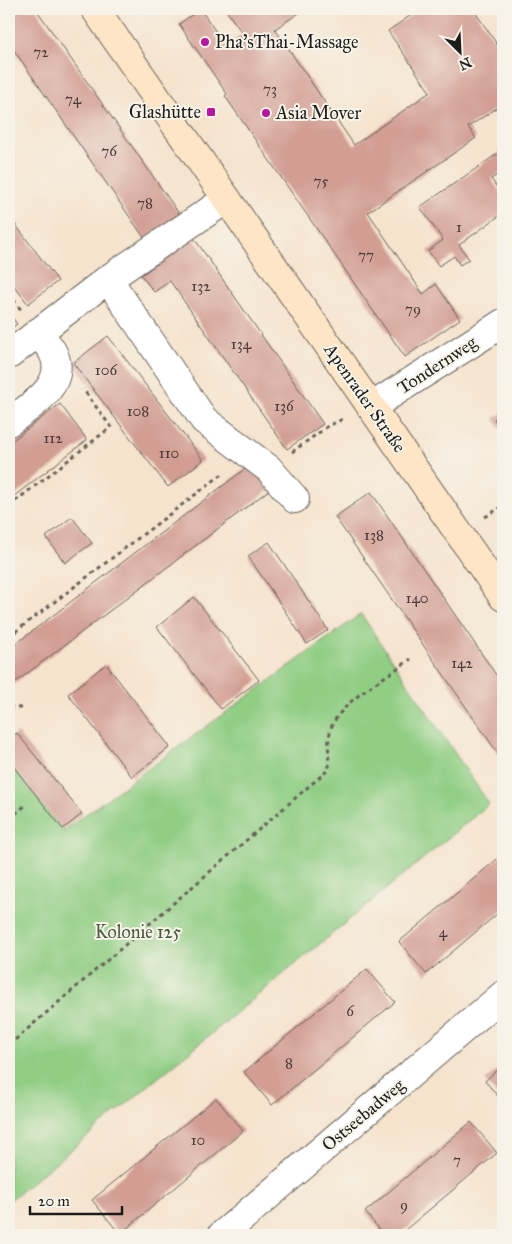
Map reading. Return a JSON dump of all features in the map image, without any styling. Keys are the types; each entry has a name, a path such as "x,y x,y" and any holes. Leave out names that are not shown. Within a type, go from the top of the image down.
{"main road":[{"name":"Apenrader Straße","path":"95,9 503,597"}],"street":[{"path":"9,355 108,279 227,199"},
{"path":"108,279 204,420 259,461 295,499"},
{"name":"Tondernweg","path":"371,407 503,323"},
{"path":"9,422 43,395 54,382 57,366 54,354 38,332"},
{"name":"Ostseebadweg","path":"222,1235 503,995"}],"path":[{"path":"9,506 111,427 70,372 57,366"},
{"path":"9,632 11,635 259,461 328,426 371,407"},
{"path":"9,1046 329,769 329,739 334,720 349,704 411,659"},
{"path":"9,707 21,708"},
{"path":"9,819 27,804"}],"green space":[{"name":"Kolonie 125","path":"361,614 489,804 9,1201 9,763 63,831"}],"building":[{"path":"9,9 36,9 180,215 145,239 9,43"},
{"path":"200,9 226,46 243,34 225,9 305,9 275,29 354,145 430,92 388,31 420,9 473,9 503,53 503,104 468,127 476,138 368,212 423,294 436,284 460,319 405,357 225,96 227,94 179,24"},
{"path":"503,150 503,171 491,179 503,196 503,213 459,245 469,259 460,265 454,256 439,266 428,251 443,240 420,207"},
{"path":"9,216 58,281 28,304 9,279"},
{"path":"194,238 323,424 287,449 170,281 154,292 141,275"},
{"path":"9,313 17,324 9,330"},
{"path":"108,336 203,460 168,487 73,363"},
{"path":"60,404 87,440 9,500 9,443"},
{"path":"503,412 503,433 494,419"},
{"path":"250,465 269,490 12,685 9,680 9,649"},
{"path":"371,492 503,685 503,761 335,517"},
{"path":"72,517 92,543 65,563 46,537"},
{"path":"269,542 328,630 307,644 248,556"},
{"path":"194,597 259,680 221,709 157,627"},
{"path":"106,664 170,747 132,777 68,694"},
{"path":"17,733 82,814 63,829 9,761 9,739"},
{"path":"503,854 503,909 426,974 399,942"},
{"path":"367,969 395,1002 272,1105 244,1072"},
{"path":"503,1065 503,1102 485,1081"},
{"path":"216,1098 243,1131 120,1234 92,1200"},
{"path":"471,1122 497,1153 399,1235 384,1235 365,1212"}],"place":[{"name":"Pha'sThai-Massage","path":"205,42"},
{"name":"Glashütte","path":"211,112"},
{"name":"Asia Mover","path":"266,113"}]}
